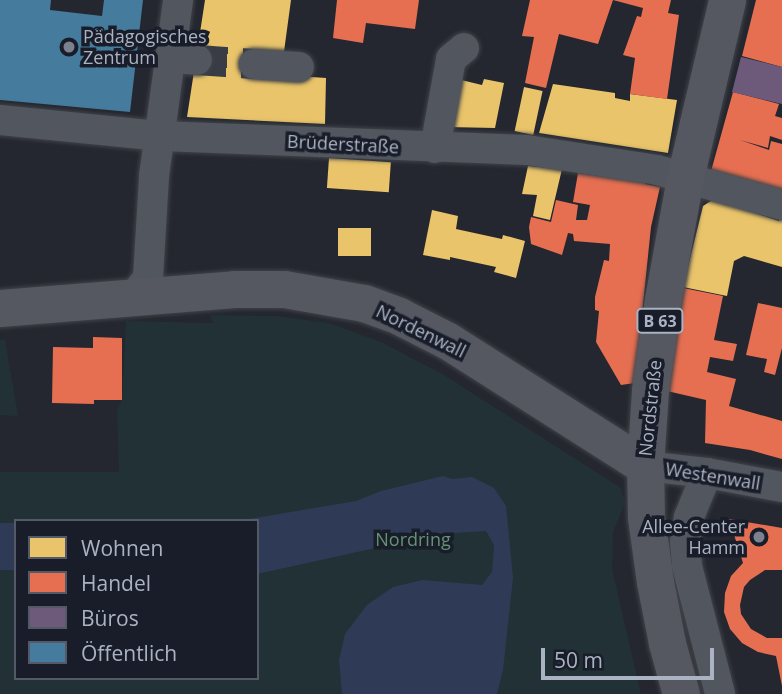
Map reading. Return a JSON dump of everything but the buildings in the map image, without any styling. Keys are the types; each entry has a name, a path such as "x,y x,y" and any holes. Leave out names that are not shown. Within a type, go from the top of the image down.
{"main road":[{"name":"Nordstraße","path":"681,694 667,643 646,517 645,466 650,390 685,178 727,0"},
{"name":"Nordenwall","path":"0,308 234,289 284,289 364,303 399,316 448,341 645,466"}],"street":[{"path":"132,299 148,278 154,176 161,135 184,59 178,0"},
{"path":"435,148 451,60 464,48"},
{"path":"254,64 299,68"},
{"name":"Brüderstraße","path":"0,120 161,135 527,150 608,162 685,178 782,205"},
{"name":"Westenwall","path":"645,466 708,473 782,487"},
{"path":"708,473 689,517 685,542 687,566 720,694"}],"green space":[{"name":"Nordring","path":"210,315 277,316 329,323 381,342 444,375 621,488 625,503 613,532 612,569 641,694 0,694 0,472 119,472 117,411 122,400 126,321 213,323"},
{"path":"5,339 18,416 0,415 0,340"}],"water":[{"path":"443,476 452,479 472,477 494,488 506,506 513,578 503,670 497,694 342,694 339,660 345,634 367,605 393,587 422,580 482,585 492,572 494,545 486,531 439,534 259,574 259,519 249,519 356,501 381,491"},
{"path":"0,523 14,523 14,570 0,570"}],"tunnel":[{"path":"197,60 254,64"}],"place":[{"name":"Pädagogisches Zentrum","path":"69,47"},
{"name":"Allee-Center Hamm","path":"759,537"}]}
